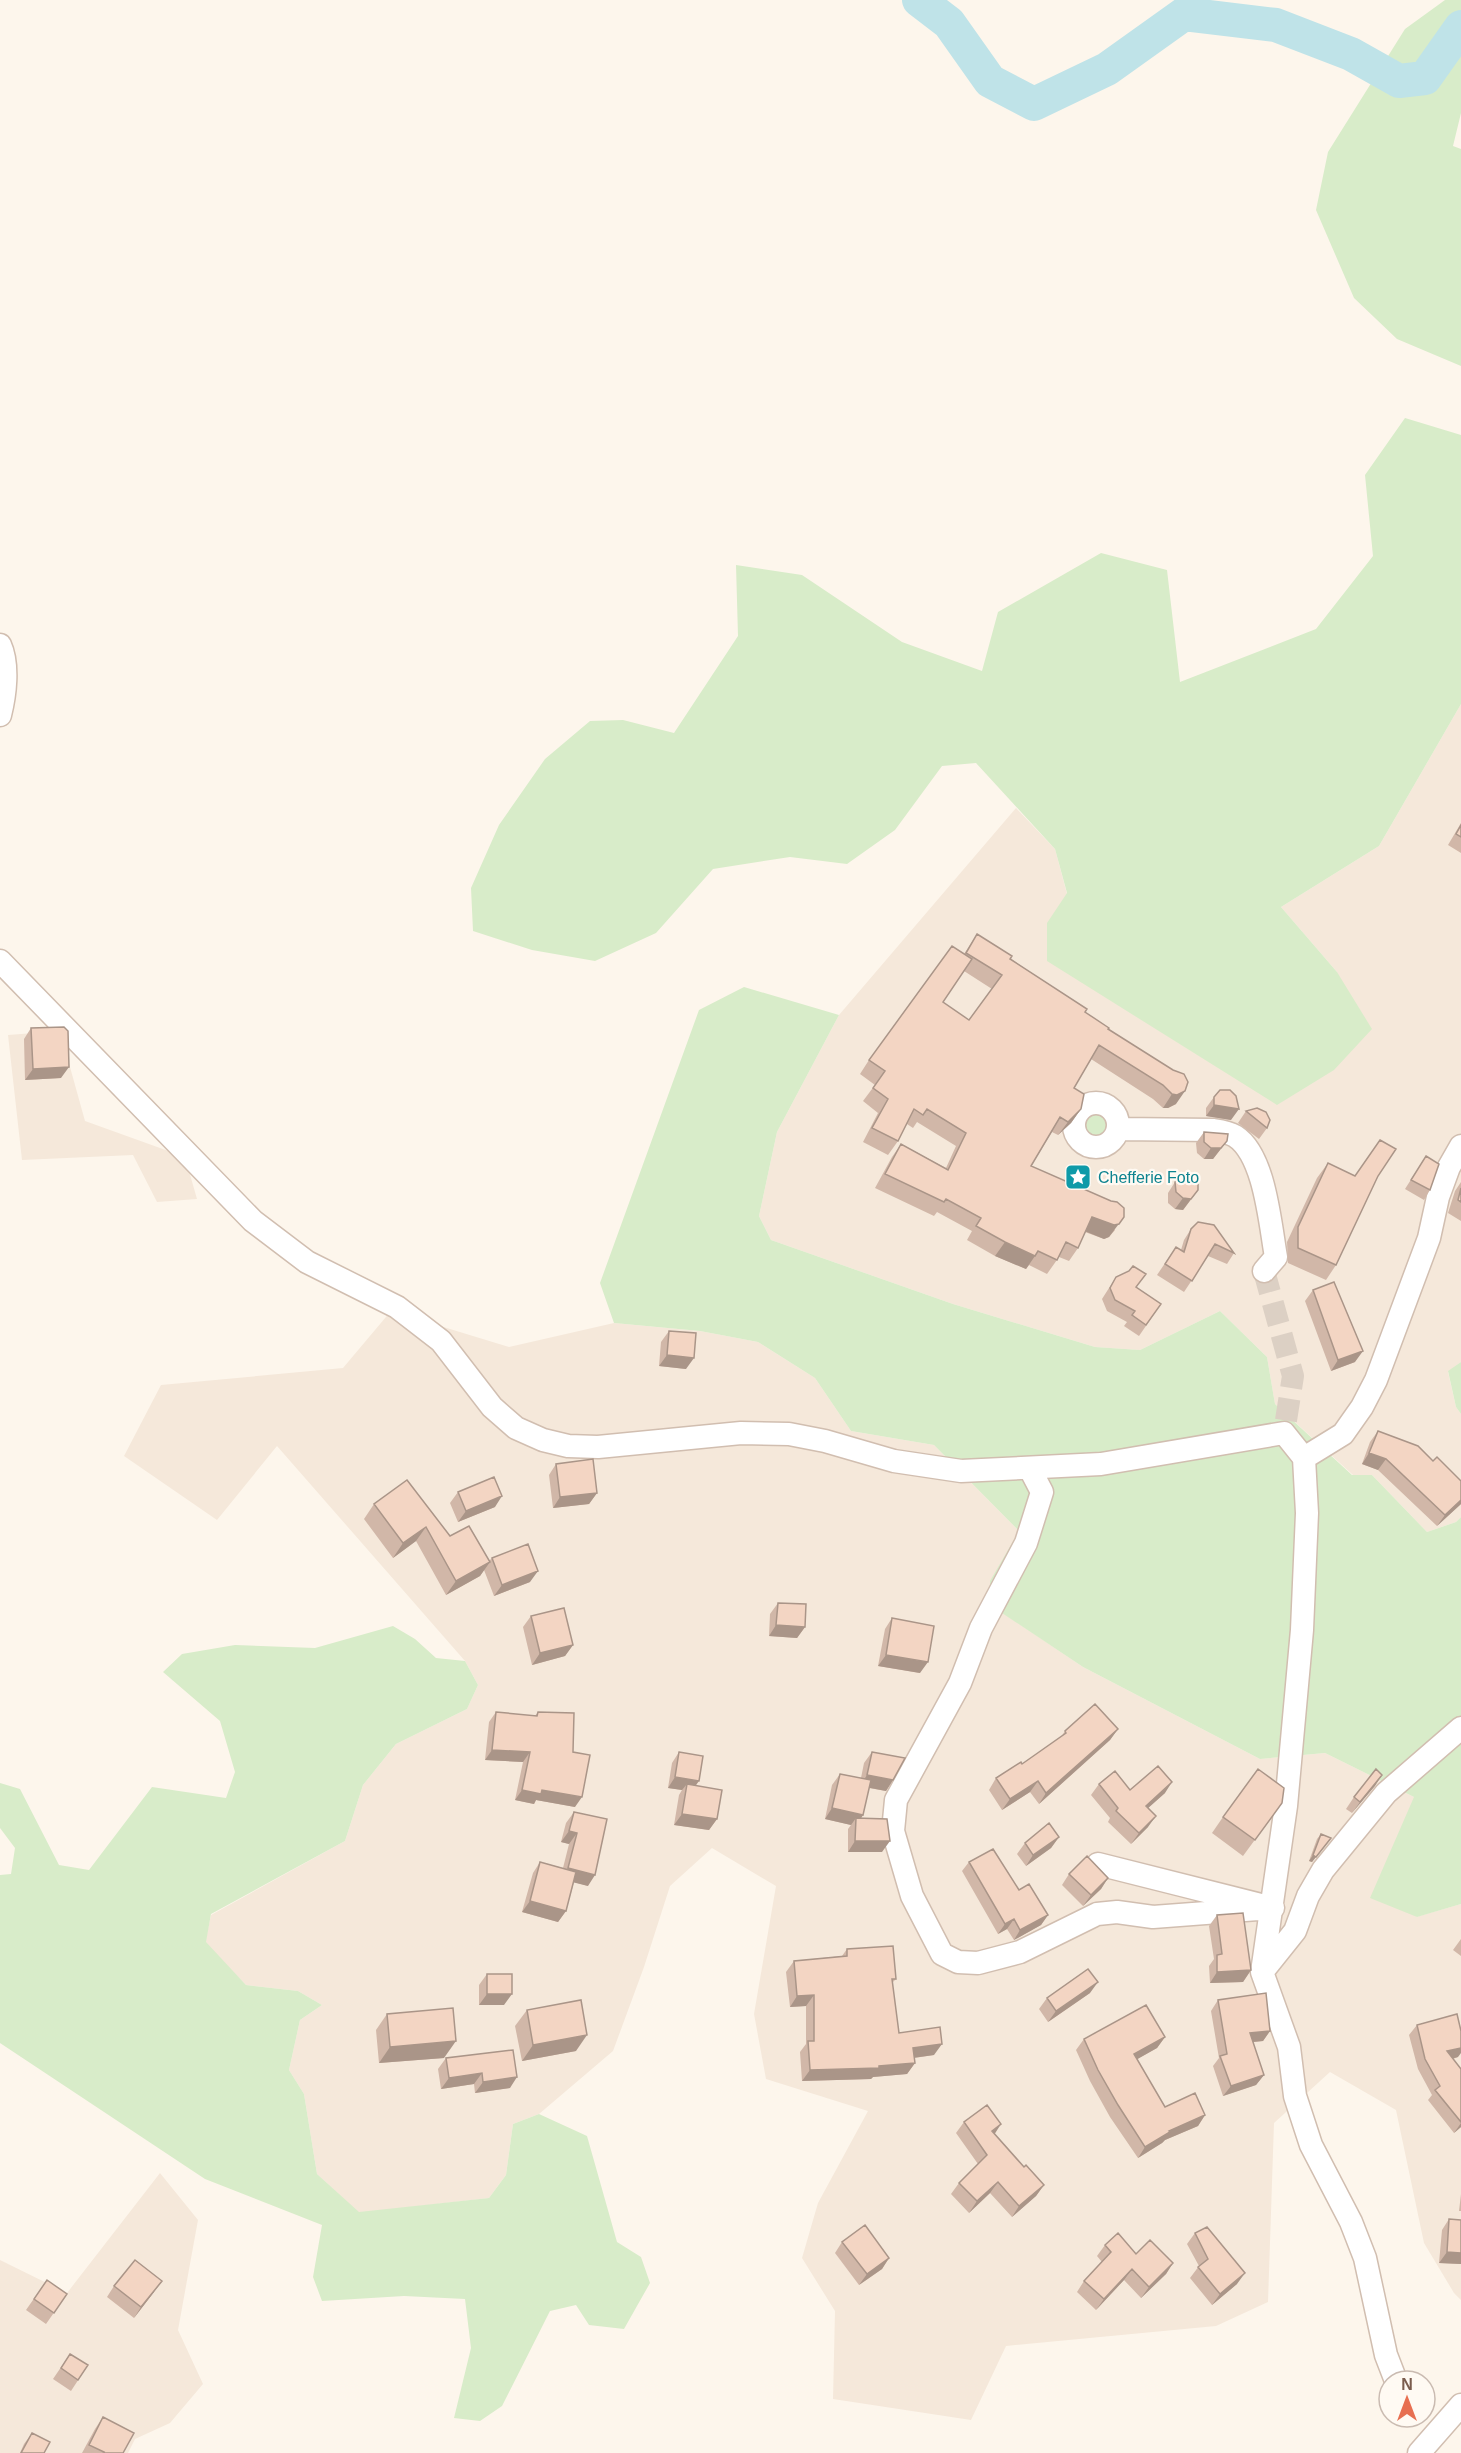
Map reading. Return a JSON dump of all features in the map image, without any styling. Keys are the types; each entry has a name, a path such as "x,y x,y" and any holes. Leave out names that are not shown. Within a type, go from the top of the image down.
{"street":[{"path":"0,645 4,668 4,700 0,715"},
{"path":"0,961 253,1221 307,1262 397,1307 441,1341 492,1407 516,1428 543,1440 559,1444 598,1447 741,1432 789,1434 825,1441 894,1461 961,1471 1101,1464 1284,1432 1305,1458 1307,1513 1302,1630 1286,1806 1262,1972 1289,2047 1295,2096 1311,2145 1351,2222 1365,2258 1386,2355 1391,2369"},
{"path":"1119,1129 1213,1130 1237,1137 1252,1156 1263,1183 1276,1257 1264,1271"},
{"path":"1305,1458 1343,1434 1362,1407 1376,1380 1429,1238 1438,1197 1449,1167 1461,1146"},
{"path":"1030,1469 1042,1492 1026,1543 981,1628 960,1683 896,1800 893,1831 912,1896 942,1954 958,1962 978,1963 1020,1952 1097,1914 1117,1912 1153,1917 1273,1908"},
{"path":"1262,1972 1295,1931 1308,1896 1323,1870 1386,1793 1461,1728"},
{"path":"1098,1864 1273,1908"},
{"path":"1437,2420 1461,2405"},
{"path":"1419,2453 1429,2429"}],"shaded area":[{"path":"1461,704 1461,1362 1448,1372 1456,1407 1461,1414 1461,1517 1456,1522 1427,1532 1372,1475 1353,1475 1275,1404 1267,1357 1220,1311 1140,1350 1095,1347 953,1304 771,1240 759,1216 777,1132 839,1015 1016,808 1055,849 1067,894 1048,923 1337,972 1281,907 1379,846"},
{"path":"60,1031 85,1121 185,1157 197,1199 157,1202 133,1155 22,1160 8,1035"},
{"path":"391,1311 509,1347 614,1323 700,1331 758,1342 815,1378 851,1431 934,1445 1019,1531 991,1605 1083,1667 1260,1759 1325,1753 1414,1797 1416,1917 1461,1904 1461,2300 1454,2293 1424,2243 1396,2110 1330,2072 1274,2123 1268,2302 1216,2326 1006,2346 971,2420 833,2399 835,2311 802,2258 818,2203 868,2111 766,2079 754,2014 776,1886 712,1848 670,1886 644,1967 613,2051 539,2114 513,2124 506,2175 489,2198 359,2213 317,2174 304,2094 289,2070 300,2020 322,2005 298,1991 246,1985 205,1943 211,1915 345,1841 363,1785 396,1744 467,1709 478,1685 465,1661 277,1446 217,1520 124,1456 161,1385 343,1368"},
{"path":"160,2173 198,2220 178,2330 203,2384 170,2423 135,2439 128,2453 0,2453 0,2260 67,2293"}],"green space":[{"path":"1445,0 1461,0 1461,113 1453,146 1461,149 1461,366 1397,339 1354,298 1316,210 1328,152 1405,29"},
{"path":"1405,418 1461,435 1461,704 1379,846 1281,907 1337,972 1372,1029 1334,1070 1277,1105 1047,961 1047,923 1067,893 1055,849 976,763 942,766 895,830 847,864 790,857 713,869 656,933 595,961 532,950 473,931 471,888 499,825 545,759 590,721 623,720 674,733 738,636 736,565 802,575 902,642 982,671 998,612 1101,553 1167,570 1180,682 1316,629 1373,556 1365,475"},
{"path":"744,987 839,1015 777,1132 759,1216 771,1240 953,1304 1095,1347 1140,1350 1220,1311 1267,1357 1275,1404 1352,1475 1372,1475 1427,1532 1456,1522 1461,1517 1461,1904 1417,1917 1370,1898 1414,1797 1325,1753 1260,1759 1083,1667 990,1605 990,1581 1019,1531 934,1445 851,1431 815,1378 758,1342 700,1331 614,1323 600,1283 699,1010"},
{"path":"1096,1114 1104,1117 1107,1125 1104,1133 1096,1136 1088,1133 1085,1125 1088,1117"},
{"path":"1461,1362 1461,1414 1456,1407 1448,1371"},
{"path":"393,1626 415,1639 436,1658 465,1661 478,1685 467,1709 396,1744 363,1785 345,1841 211,1914 206,1942 246,1985 298,1991 322,2005 300,2020 289,2070 304,2094 317,2174 359,2212 489,2198 506,2175 513,2124 539,2114 587,2136 617,2242 641,2257 650,2283 624,2329 589,2325 576,2305 550,2311 502,2406 480,2421 454,2418 471,2348 465,2299 404,2296 322,2301 313,2277 322,2225 205,2179 0,2043 0,1875 11,1874 15,1848 0,1828 0,1783 20,1789 59,1865 89,1870 152,1787 226,1798 235,1772 220,1721 163,1672 182,1654 235,1645 315,1648"}],"building":[{"path":"1461,825 1461,837 1456,834"},
{"path":"977,934 1012,956 1010,959 1087,1009 1085,1012 1108,1029 1173,1070 1184,1074 1188,1082 1185,1091 1177,1095 1172,1094 1163,1085 1099,1045 1074,1088 1084,1094 1081,1109 1068,1122 1060,1117 1031,1166 1117,1202 1124,1208 1124,1217 1119,1224 1114,1225 1092,1217 1078,1248 1066,1242 1057,1260 1038,1251 1035,1256 1005,1242 976,1226 981,1218 946,1199 944,1202 885,1174 901,1144 948,1170 966,1133 927,1109 923,1115 914,1109 898,1141 872,1128 888,1099 873,1088 885,1071 869,1060 952,946 972,959 943,1002 969,1020 1002,975 966,953"},
{"path":"64,1027 68,1031 69,1067 33,1069 31,1028"},
{"path":"1220,1090 1230,1090 1236,1096 1239,1109 1214,1105 1214,1097"},
{"path":"1257,1108 1266,1112 1270,1120 1267,1128 1246,1111"},
{"path":"1204,1132 1228,1134 1227,1141 1221,1148 1211,1148 1204,1142"},
{"path":"1380,1140 1396,1149 1378,1176 1336,1265 1298,1248 1298,1227 1328,1163 1355,1176"},
{"path":"1426,1156 1439,1164 1430,1190 1411,1180"},
{"path":"1191,1175 1198,1181 1198,1190 1191,1199 1183,1198 1176,1192 1175,1182 1182,1176"},
{"path":"1198,1222 1214,1225 1234,1253 1215,1244 1192,1281 1165,1264 1176,1247 1184,1252 1191,1229"},
{"path":"1133,1266 1146,1274 1136,1287 1161,1304 1146,1325 1132,1315 1135,1311 1115,1300 1110,1288 1116,1277 1129,1271"},
{"path":"1334,1282 1363,1351 1338,1360 1313,1290"},
{"path":"669,1331 696,1333 694,1358 667,1355"},
{"path":"1378,1431 1418,1446 1433,1461 1437,1457 1461,1481 1461,1500 1445,1515 1386,1459 1369,1453"},
{"path":"593,1459 597,1493 560,1497 556,1464"},
{"path":"494,1477 502,1496 466,1511 458,1492"},
{"path":"407,1480 450,1536 469,1526 490,1562 456,1581 426,1527 403,1543 374,1504"},
{"path":"528,1544 538,1571 502,1585 492,1558"},
{"path":"778,1603 806,1604 805,1627 776,1625"},
{"path":"564,1608 573,1645 540,1653 531,1616"},
{"path":"892,1618 934,1626 928,1662 886,1655"},
{"path":"1095,1704 1118,1729 1046,1793 1038,1781 1010,1799 996,1778 1021,1762 1022,1764 1066,1733 1065,1731"},
{"path":"496,1712 537,1716 538,1712 574,1713 573,1752 590,1755 582,1797 542,1790 541,1794 522,1790 530,1752 492,1750"},
{"path":"679,1752 703,1756 699,1781 675,1777"},
{"path":"872,1752 905,1758 893,1780 867,1775"},
{"path":"1158,1766 1172,1782 1146,1806 1156,1816 1139,1833 1116,1811 1118,1808 1099,1784 1115,1771 1130,1790"},
{"path":"1258,1769 1284,1788 1282,1803 1255,1840 1223,1817"},
{"path":"1376,1769 1382,1775 1360,1802 1354,1797"},
{"path":"840,1774 871,1780 863,1815 832,1808"},
{"path":"687,1784 722,1790 717,1819 682,1814"},
{"path":"574,1812 607,1819 595,1875 568,1868 577,1833 569,1831"},
{"path":"856,1818 887,1819 890,1841 855,1841"},
{"path":"1049,1823 1059,1837 1033,1855 1025,1843"},
{"path":"1321,1834 1331,1838 1316,1857 1313,1855"},
{"path":"993,1849 1019,1890 1029,1884 1048,1915 1020,1930 1014,1919 1005,1924 969,1862"},
{"path":"1087,1856 1108,1878 1091,1895 1069,1874"},
{"path":"540,1862 576,1872 566,1911 530,1901"},
{"path":"1243,1913 1251,1970 1217,1972 1217,1955 1222,1954 1217,1915"},
{"path":"893,1946 896,1979 892,1979 899,2033 940,2027 942,2044 913,2048 915,2063 879,2066 879,2068 810,2070 808,2041 814,2041 814,1995 797,1996 794,1961 847,1956 847,1949"},
{"path":"1088,1969 1098,1982 1056,2011 1047,1998"},
{"path":"487,1974 512,1974 512,1994 487,1994"},
{"path":"1266,1993 1270,2031 1250,2033 1264,2075 1231,2086 1220,2056 1227,2054 1218,2000"},
{"path":"581,2000 587,2035 533,2045 527,2010"},
{"path":"1146,2005 1165,2037 1134,2054 1165,2107 1195,2093 1205,2115 1169,2131 1145,2147 1098,2070 1084,2039"},
{"path":"453,2008 456,2041 390,2047 387,2014"},
{"path":"1457,2014 1461,2031 1461,2048 1447,2051 1461,2069 1461,2122 1435,2090 1440,2086 1425,2059 1417,2025"},
{"path":"513,2050 517,2077 483,2082 482,2073 449,2078 446,2058"},
{"path":"987,2105 1001,2124 992,2131 1024,2167 1026,2165 1044,2185 1019,2206 998,2182 977,2201 959,2183 987,2155 964,2122"},
{"path":"1449,2219 1461,2220 1461,2253 1447,2252"},
{"path":"865,2225 889,2258 867,2274 842,2242"},
{"path":"1207,2227 1245,2273 1220,2294 1198,2267 1208,2259 1195,2233"},
{"path":"1118,2233 1136,2254 1150,2240 1173,2263 1149,2287 1132,2269 1104,2299 1084,2281 1111,2252 1105,2245"},
{"path":"135,2260 162,2281 141,2307 114,2286"},
{"path":"47,2280 67,2294 54,2313 34,2299"},
{"path":"70,2354 88,2365 78,2380 61,2368"},
{"path":"103,2417 134,2433 123,2453 103,2453 89,2445"},
{"path":"32,2433 50,2442 44,2453 21,2453"}],"waterway":[{"path":"919,0 949,23 990,81 1034,104 1107,69 1184,14 1276,25 1351,54 1399,81 1425,78 1461,27"}],"tunnel":[{"path":"1264,1271 1293,1376 1284,1433"}],"place":[{"name":"Chefferie Foto","path":"1078,1177"}]}
